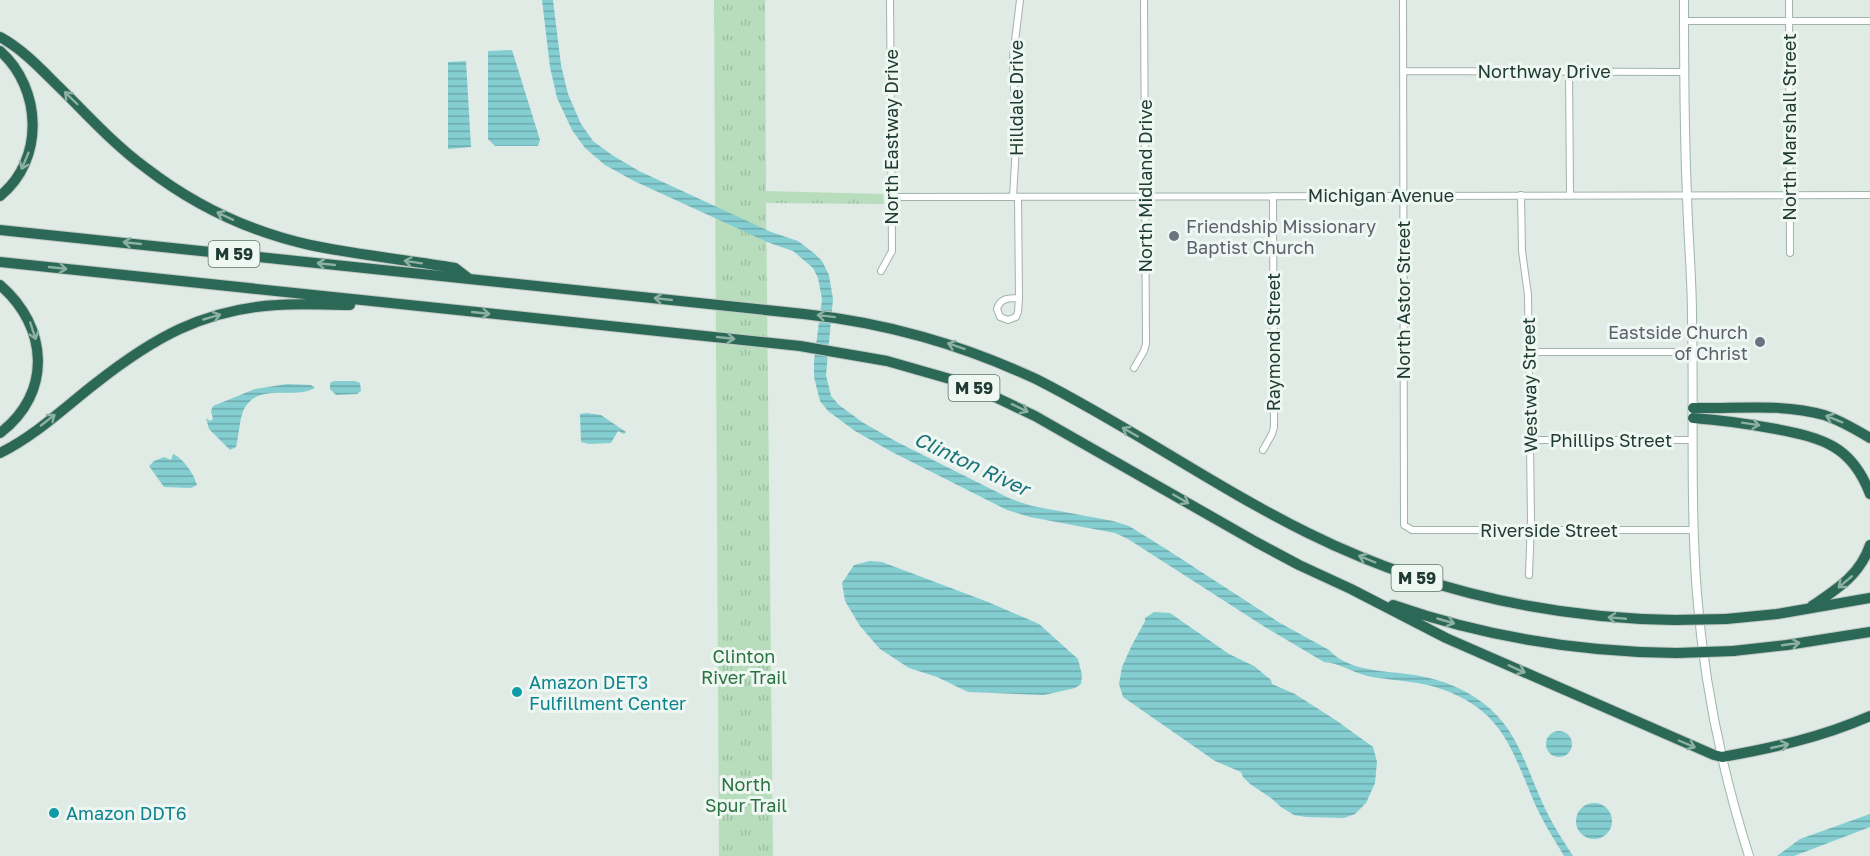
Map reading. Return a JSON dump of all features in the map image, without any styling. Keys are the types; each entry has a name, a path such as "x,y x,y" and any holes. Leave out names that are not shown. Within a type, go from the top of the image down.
{"highway":[{"path":"0,37 31,59 145,168 175,189 218,213 275,236 310,245 454,268 468,279"},
{"path":"0,51 8,58 26,87 32,110 33,129 26,161 18,177 0,196"},
{"name":"M 59","path":"0,230 848,319 893,328 952,345 1018,371 1053,388 1298,528 1396,571 1467,593 1534,608 1609,618 1675,620 1726,619 1870,598"},
{"name":"M 59","path":"0,262 844,352 930,373 970,386 1014,405 1265,547 1351,589 1431,617 1512,637 1600,650 1677,653 1733,651 1870,632"},
{"path":"0,285 9,292 24,311 34,333 39,356 39,366 31,395 16,419 0,433"},
{"path":"0,453 34,431 129,356 193,322 235,311 275,305 422,307"},
{"path":"1693,413 1783,409 1816,413 1838,420 1870,438"},
{"path":"1693,413 1824,440 1855,464 1870,494"},
{"path":"1807,609 1849,580 1862,564 1870,545"},
{"path":"1351,589 1446,638 1722,758 1803,740 1870,716"}],"main road":[{"path":"1684,0 1697,594 1704,661 1722,758 1749,856"}],"street":[{"name":"North Eastway Drive","path":"881,271 892,251 890,0"},
{"name":"Hilldale Drive","path":"1018,298 1013,59 1020,0"},
{"name":"North Midland Drive","path":"1134,368 1146,344 1144,0"},
{"name":"North Astor Street","path":"1403,0 1403,521 1405,527"},
{"name":"North Marshall Street","path":"1789,0 1790,253"},
{"path":"1684,21 1870,21"},
{"name":"Northway Drive","path":"1403,71 1684,72"},
{"path":"1569,71 1569,195"},
{"name":"Westway Street","path":"1521,195 1522,251 1528,290 1529,575"},
{"name":"Michigan Avenue","path":"891,197 1870,195"},
{"name":"Raymond Street","path":"1263,450 1274,427 1273,196"},
{"path":"1529,352 1693,352"},
{"name":"Phillips Street","path":"1530,440 1693,440"},
{"name":"Riverside Street","path":"1405,527 1410,530 1694,530"}],"green space":[{"name":"Clinton River Trail","path":"714,0 765,0 766,191 883,194 884,204 766,203 773,856 719,856"}],"water":[{"path":"542,0 553,0 561,65 568,94 581,124 593,141 639,171 771,232 798,241 822,261 829,275 833,299 826,375 831,396 839,405 862,422 897,442 1011,499 1032,506 1129,526 1280,623 1348,663 1372,670 1428,678 1469,693 1495,713 1512,736 1526,762 1546,811 1573,856 1564,856 1535,804 1520,767 1503,735 1480,710 1464,699 1435,687 1372,677 1324,662 1128,539 1115,533 1030,517 1007,510 892,452 855,431 828,411 820,401 814,377 822,299 818,278 813,268 793,251 767,242 634,181 605,165 585,148 572,130 557,98 550,67"},
{"path":"512,50 540,140 538,146 495,146 488,139 488,51"},
{"path":"466,61 471,147 448,149 448,62"},
{"path":"355,381 360,383 361,391 357,394 336,395 330,389 330,383"},
{"path":"287,384 311,385 315,388 297,393 267,394 250,401 242,413 236,447 230,450 209,429 206,418 210,421 213,419 211,411 213,406 255,389"},
{"path":"580,414 601,415 626,432 624,434 618,431 611,443 581,442"},
{"path":"173,454 188,467 197,485 191,488 164,487 149,466 164,457 171,460"},
{"path":"870,561 882,562 1039,624 1078,659 1082,675 1081,684 1075,688 1044,695 968,692 937,677 909,668 880,649 860,626 845,601 842,583 854,565"},
{"path":"1154,612 1170,613 1229,654 1254,666 1271,680 1272,684 1295,694 1373,747 1377,762 1375,783 1366,803 1355,814 1344,818 1294,815 1250,784 1241,772 1215,761 1123,697 1119,684 1122,667 1145,618"},
{"path":"1559,731 1568,735 1572,744 1568,753 1559,757 1550,753 1546,744 1550,735"},
{"path":"1594,803 1607,808 1612,821 1607,834 1594,839 1581,834 1576,821 1581,808"},
{"path":"1870,814 1870,827 1794,856 1777,856 1800,839"}],"place":[{"name":"Friendship Missionary Baptist Church","path":"1174,236"},
{"name":"Eastside Church of Christ","path":"1760,342"},
{"name":"Amazon DET3 Fulfillment Center","path":"517,692"},
{"name":"Amazon DDT6","path":"54,813"}],"water label":[{"name":"Clinton River","path":"972,463"}],"park label":[{"name":"North Spur Trail","path":"746,794"}]}
